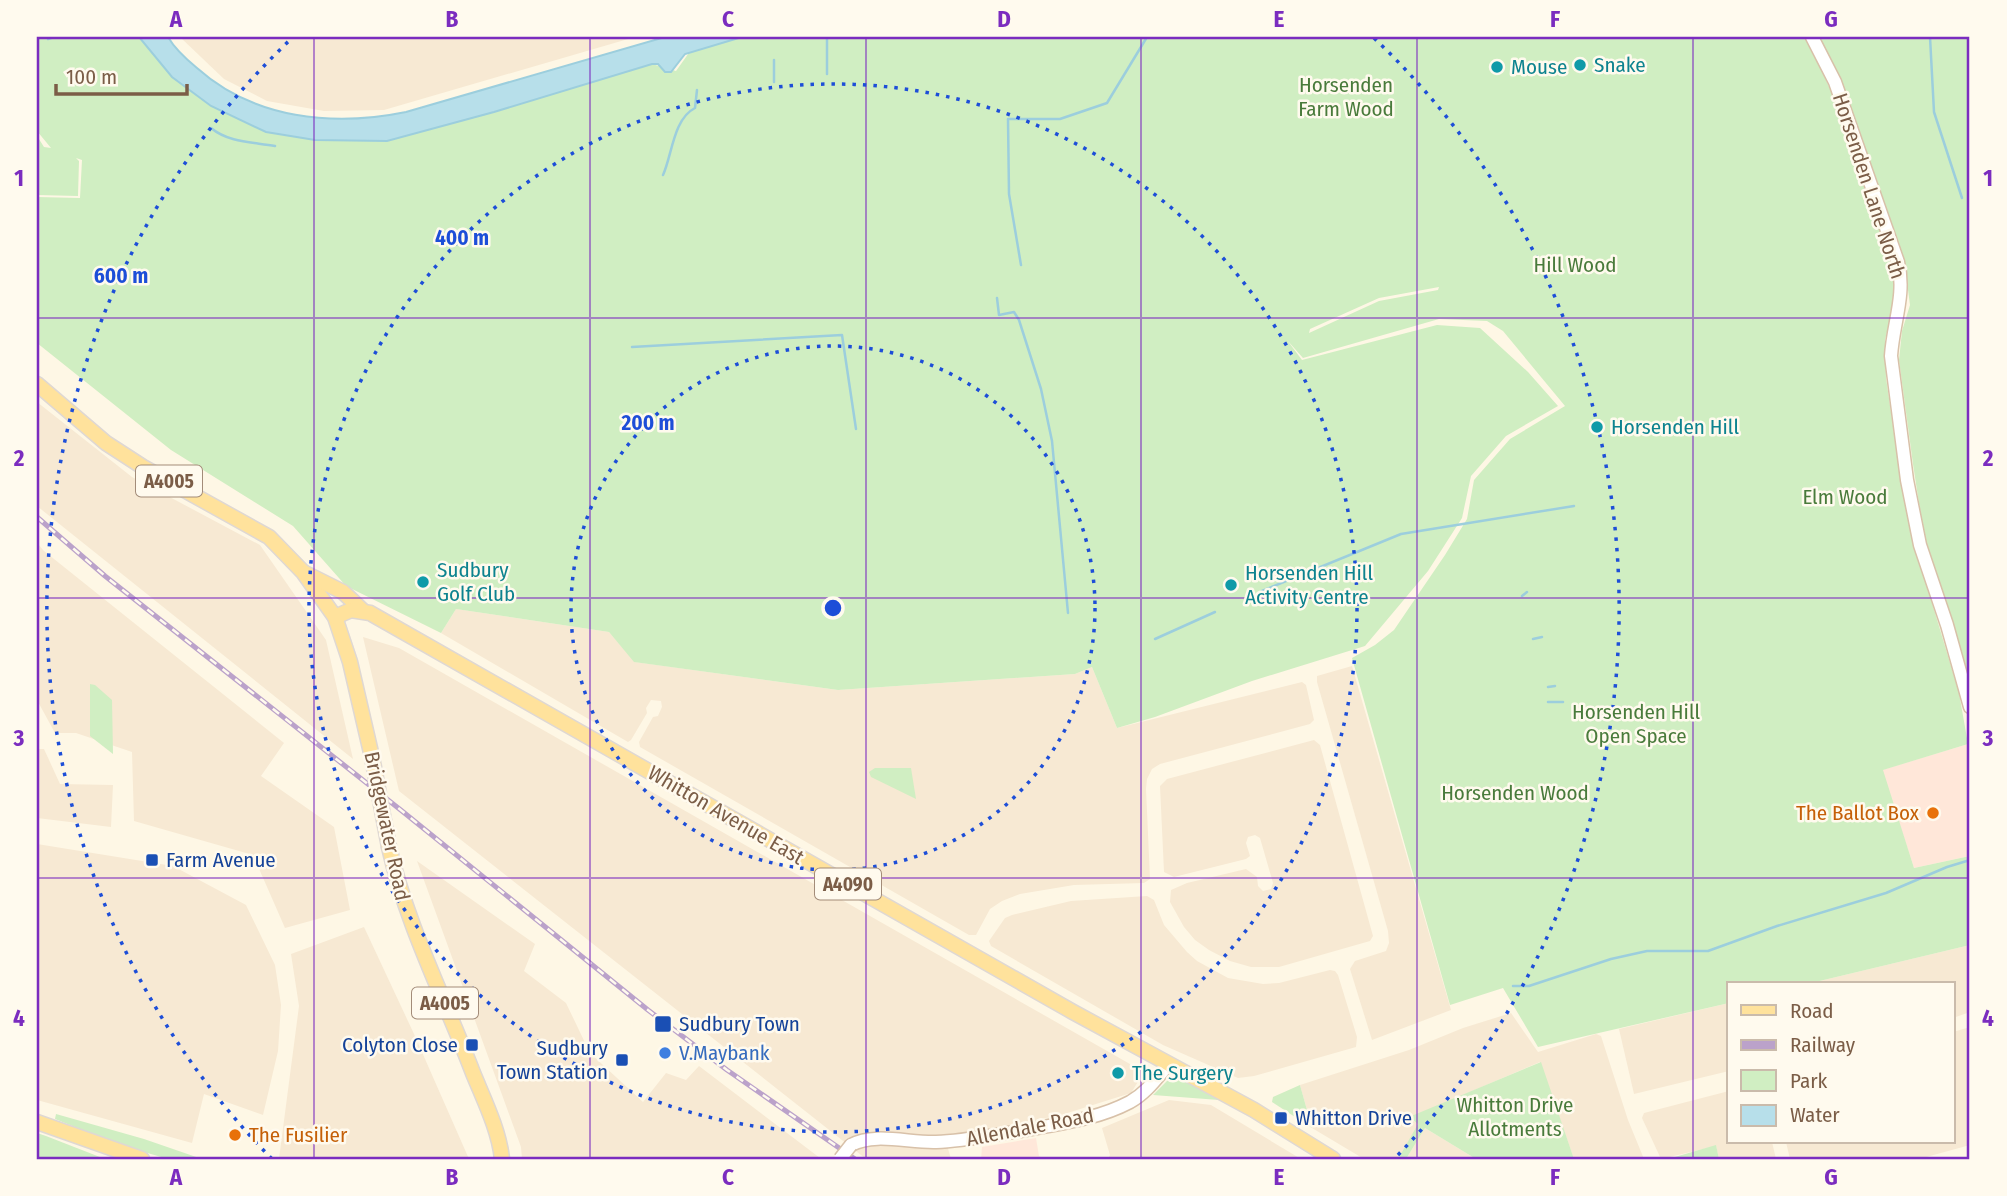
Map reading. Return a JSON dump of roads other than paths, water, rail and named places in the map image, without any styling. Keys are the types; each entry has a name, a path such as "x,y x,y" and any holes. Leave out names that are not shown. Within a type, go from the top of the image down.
{"main road":[{"name":"Bridgewater Road","path":"37,384 106,443 143,467 269,537 303,572 335,617 350,662 404,906 459,1035 494,1128 502,1159"},
{"name":"Bridgewater Road","path":"303,572 344,592 362,610"},
{"path":"335,617 351,610 362,610"},
{"name":"Whitton Avenue East","path":"362,610 1168,1065 1254,1110 1333,1159"},
{"path":"37,1122 142,1159"}],"street":[{"name":"Horsenden Lane North","path":"1812,37 1835,82 1848,116 1900,271 1901,303 1891,356 1907,480 1920,545 1947,625 1970,707"},
{"name":"Allendale Road","path":"840,1159 851,1145 863,1140 936,1142 971,1139 1086,1118 1131,1101 1146,1091 1168,1065"}],"water":[{"path":"139,37 168,37 181,54 197,68 219,85 243,98 296,115 351,119 406,112 665,37 742,37 685,54 671,72 665,72 658,64 652,64 387,141 315,140 266,132 211,106 172,77"}],"waterway":[{"path":"48,39 54,37"},
{"path":"827,37 827,74"},
{"path":"1021,265 1009,194 1008,119 1060,119 1107,103 1147,37"},
{"path":"1930,37 1934,112 1962,198"},
{"path":"774,60 774,82"},
{"path":"663,175 682,120 695,108 697,90"},
{"path":"211,128 226,137 275,146"},
{"path":"997,298 999,315 1014,312 1019,320 1041,389 1052,441 1068,613"},
{"path":"632,347 842,335 856,429"},
{"path":"1262,591 1401,534 1574,506"},
{"path":"1522,596 1527,592"},
{"path":"1155,639 1215,612"},
{"path":"1533,639 1542,637"},
{"path":"1548,687 1555,686"},
{"path":"1548,702 1563,702"},
{"path":"1513,986 1529,986 1611,959 1647,951 1708,951 1777,926 1886,893 1970,860"}],"railway":[{"path":"37,517 105,576 648,1010 727,1070 855,1159"}],"place":[{"name":"Snake","path":"1580,65"},
{"name":"Mouse","path":"1497,67"},
{"name":"Horsenden Hill","path":"1597,427"},
{"name":"Sudbury Golf Club","path":"423,582"},
{"name":"Horsenden Hill Activity Centre","path":"1231,585"},
{"name":"The Ballot Box","path":"1933,813"},
{"name":"Farm Avenue","path":"152,860"},
{"name":"Sudbury Town","path":"663,1024"},
{"name":"Colyton Close","path":"472,1045"},
{"name":"V.Maybank","path":"665,1053"},
{"name":"Sudbury Town Station","path":"622,1060"},
{"name":"The Surgery","path":"1118,1073"},
{"name":"Whitton Drive","path":"1281,1118"},
{"name":"The Fusilier","path":"235,1135"}],"park label":[{"name":"Horsenden Farm Wood","path":"1346,97"},
{"name":"Hill Wood","path":"1575,265"},
{"name":"Elm Wood","path":"1845,497"},
{"name":"Horsenden Hill Open Space","path":"1636,724"},
{"name":"Horsenden Wood","path":"1515,793"},
{"name":"Whitton Drive Allotments","path":"1515,1117"}]}
